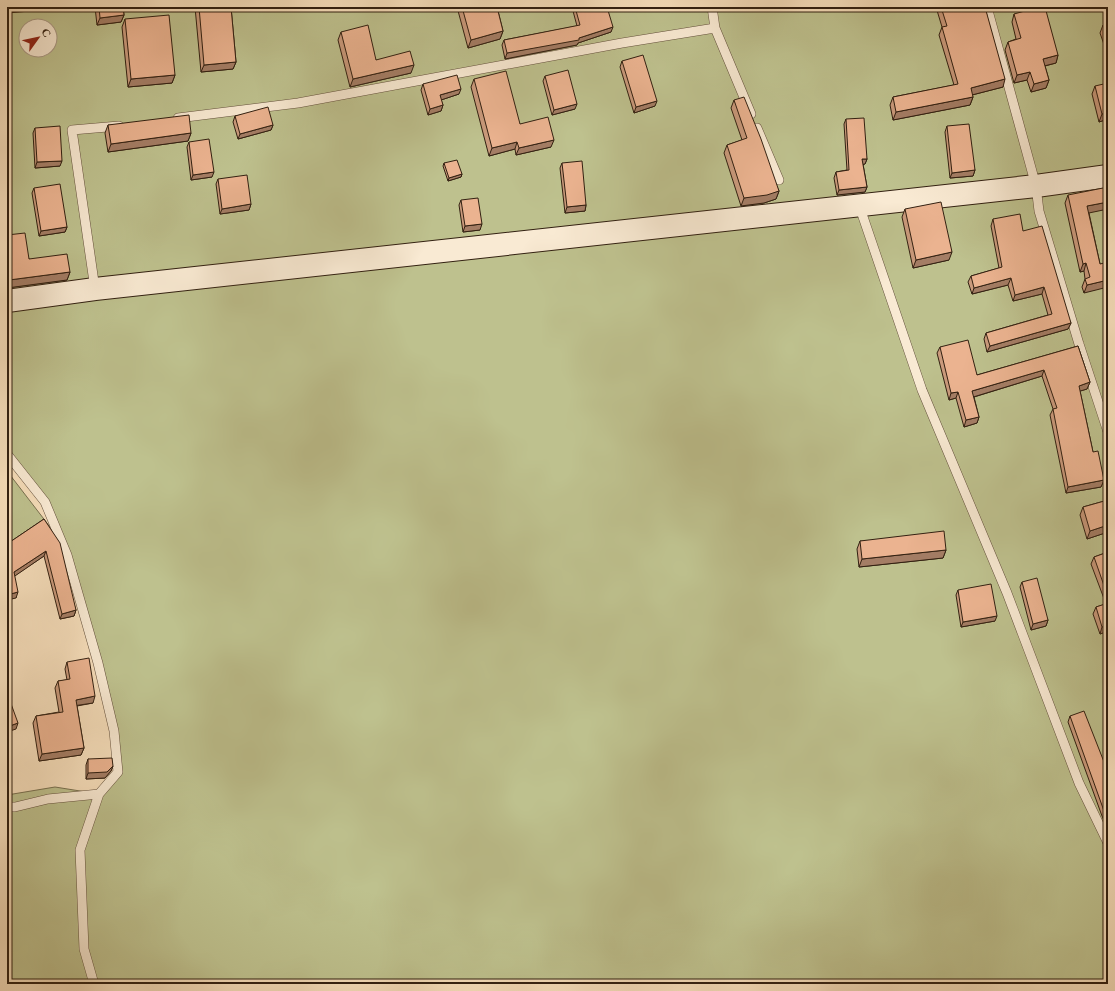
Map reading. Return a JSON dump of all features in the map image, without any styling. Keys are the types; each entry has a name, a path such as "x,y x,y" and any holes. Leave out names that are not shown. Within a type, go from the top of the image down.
{"street":[{"path":"7,301 95,289 1036,186 1108,176"}],"lane":[{"path":"712,7 715,28 779,180"},
{"path":"987,7 1036,186 1039,211 1078,344 1108,432"},
{"path":"168,119 298,103 622,43 715,28"},
{"path":"95,289 72,130 128,125"},
{"path":"859,205 922,390 1007,593 1079,783 1108,843"},
{"path":"7,454 45,502 68,555 98,663 114,731 118,772 100,794 80,850 84,949 94,984"},
{"path":"7,807 48,800 100,794"}],"green space":[{"path":"7,7 1108,7 1108,984 7,984 7,795 55,787 99,794 118,772 98,663 45,502 7,454"},
{"path":"7,471 50,527 13,558 7,551"}],"building":[{"path":"99,7 123,7 124,15 100,18"},
{"path":"199,7 231,7 236,62 204,65"},
{"path":"462,7 497,7 503,31 471,40"},
{"path":"575,7 607,7 613,27 579,38 579,40 507,53 504,40 580,25"},
{"path":"941,7 985,7 1005,79 971,88 973,97 896,112 893,97 958,84 942,27 947,26"},
{"path":"1039,7 1045,7 1058,55 1043,59 1049,80 1034,84 1030,72 1017,75 1008,42 1021,38 1014,14"},
{"path":"169,15 175,75 131,79 125,19"},
{"path":"1108,23 1108,39 1103,25"},
{"path":"368,25 376,60 410,51 414,65 353,79 341,32"},
{"path":"643,55 657,101 636,107 622,61"},
{"path":"568,70 577,104 554,110 545,76"},
{"path":"506,71 520,124 548,117 554,140 519,148 517,142 492,148 474,79"},
{"path":"457,75 461,89 440,95 443,105 430,109 423,84"},
{"path":"1108,83 1108,112 1102,114 1095,86"},
{"path":"744,97 761,139 779,191 767,195 744,198 727,145 747,138 734,100"},
{"path":"268,107 273,125 240,134 235,116"},
{"path":"189,115 191,133 111,144 108,125"},
{"path":"864,118 867,159 862,159 867,187 839,190 836,172 849,170 846,119"},
{"path":"969,124 975,170 952,173 947,126"},
{"path":"60,126 62,161 37,162 35,128"},
{"path":"209,139 214,172 193,175 189,142"},
{"path":"457,160 462,174 449,178 444,163"},
{"path":"582,161 586,205 567,207 562,163"},
{"path":"247,175 251,204 222,209 218,179"},
{"path":"60,184 67,227 41,231 34,188"},
{"path":"1108,187 1108,202 1087,206 1100,264 1108,262 1108,280 1087,285 1085,279 1090,277 1086,263 1083,264 1068,195"},
{"path":"478,198 482,224 465,226 461,200"},
{"path":"941,202 952,252 916,260 905,209"},
{"path":"1020,214 1023,231 1042,226 1071,323 990,346 986,333 1052,314 1044,287 1015,295 1011,278 974,288 971,276 1002,267 993,219"},
{"path":"25,233 29,259 67,254 70,272 9,280 7,265 7,235"},
{"path":"968,340 977,375 1078,346 1090,382 1079,386 1093,452 1098,451 1104,480 1068,487 1053,409 1057,408 1044,370 972,391 979,417 966,420 958,392 951,393 940,347"},
{"path":"1108,500 1108,525 1090,531 1083,507"},
{"path":"44,519 60,543 76,610 62,614 46,551 14,572 18,592 7,595 7,544"},
{"path":"944,531 946,550 862,559 860,541"},
{"path":"1108,552 1108,597 1094,557"},
{"path":"1037,578 1048,620 1033,624 1022,582"},
{"path":"991,584 997,616 963,622 958,590"},
{"path":"1108,603 1108,625 1102,627 1096,607"},
{"path":"89,658 95,696 76,700 84,748 42,754 36,716 63,712 58,681 70,679 67,662"},
{"path":"10,701 18,723 7,727 7,702"},
{"path":"1084,711 1106,767 1108,766 1108,820 1070,716"},
{"path":"112,758 113,766 107,772 88,773 88,759"}]}
